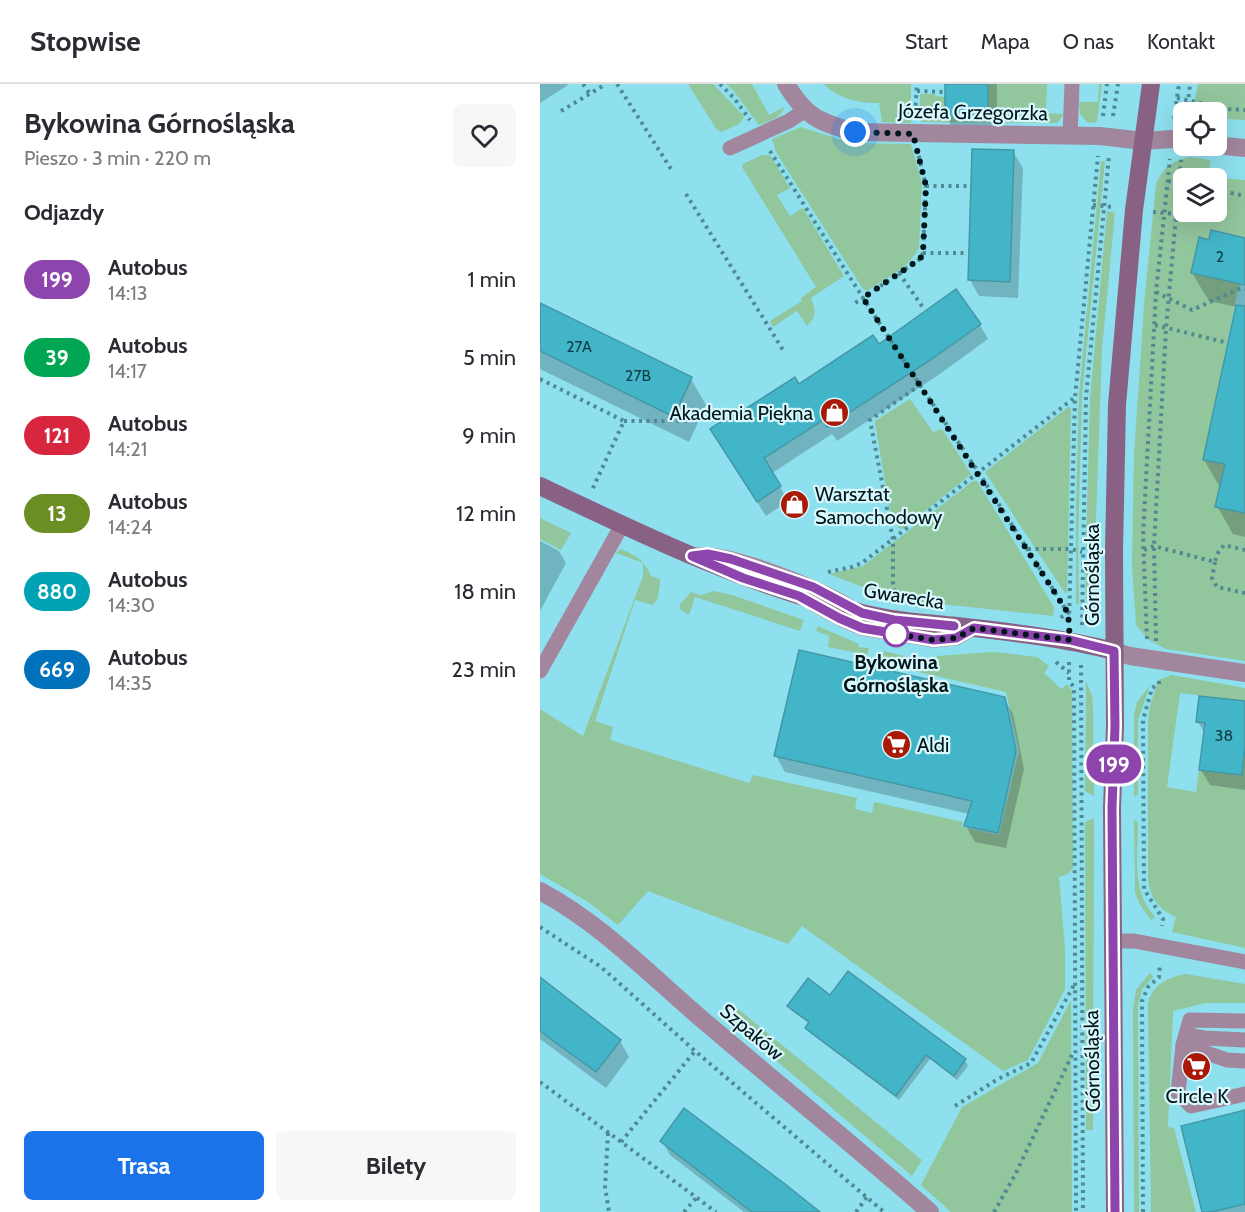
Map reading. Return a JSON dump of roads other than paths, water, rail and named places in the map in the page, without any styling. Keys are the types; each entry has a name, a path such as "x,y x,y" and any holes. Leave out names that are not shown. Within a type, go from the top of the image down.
{"street":[{"name":"Józefa Grzegorzka","path":"786,84 804,111 830,125 855,132 1105,136 1173,145"},
{"name":"Górnośląska","path":"1115,1212 1112,808 1115,726 1114,551 1117,405 1133,221 1151,84"},
{"path":"1227,146 1245,148"},
{"name":"Gwarecka","path":"540,486 743,578 862,613 894,620 1076,642 1148,659 1245,673"},
{"name":"Szpaków","path":"540,891 561,902 606,935 930,1212"}],"lane":[{"path":"1070,136 1072,84"},
{"path":"730,148 789,121 804,111"},
{"path":"540,671 622,525"},
{"path":"692,556 708,554 731,559 813,587 862,613"},
{"path":"799,596 862,628 934,640 956,638 974,628"},
{"path":"1113,941 1134,941 1245,962"},
{"path":"1245,1021 1190,1020 1178,1093 1191,1106 1245,1094"},
{"path":"1185,1040 1204,1038 1245,1040"},
{"path":"1185,1040 1227,1060 1245,1061"}],"place":[{"name":"Akademia Piękna","path":"834,413"},
{"name":"Warsztat Samochodowy","path":"794,505"},
{"name":"Bykowina Górnośląska","path":"896,634"},
{"name":"Aldi","path":"896,745"},
{"name":"Circle K","path":"1197,1066"}]}
